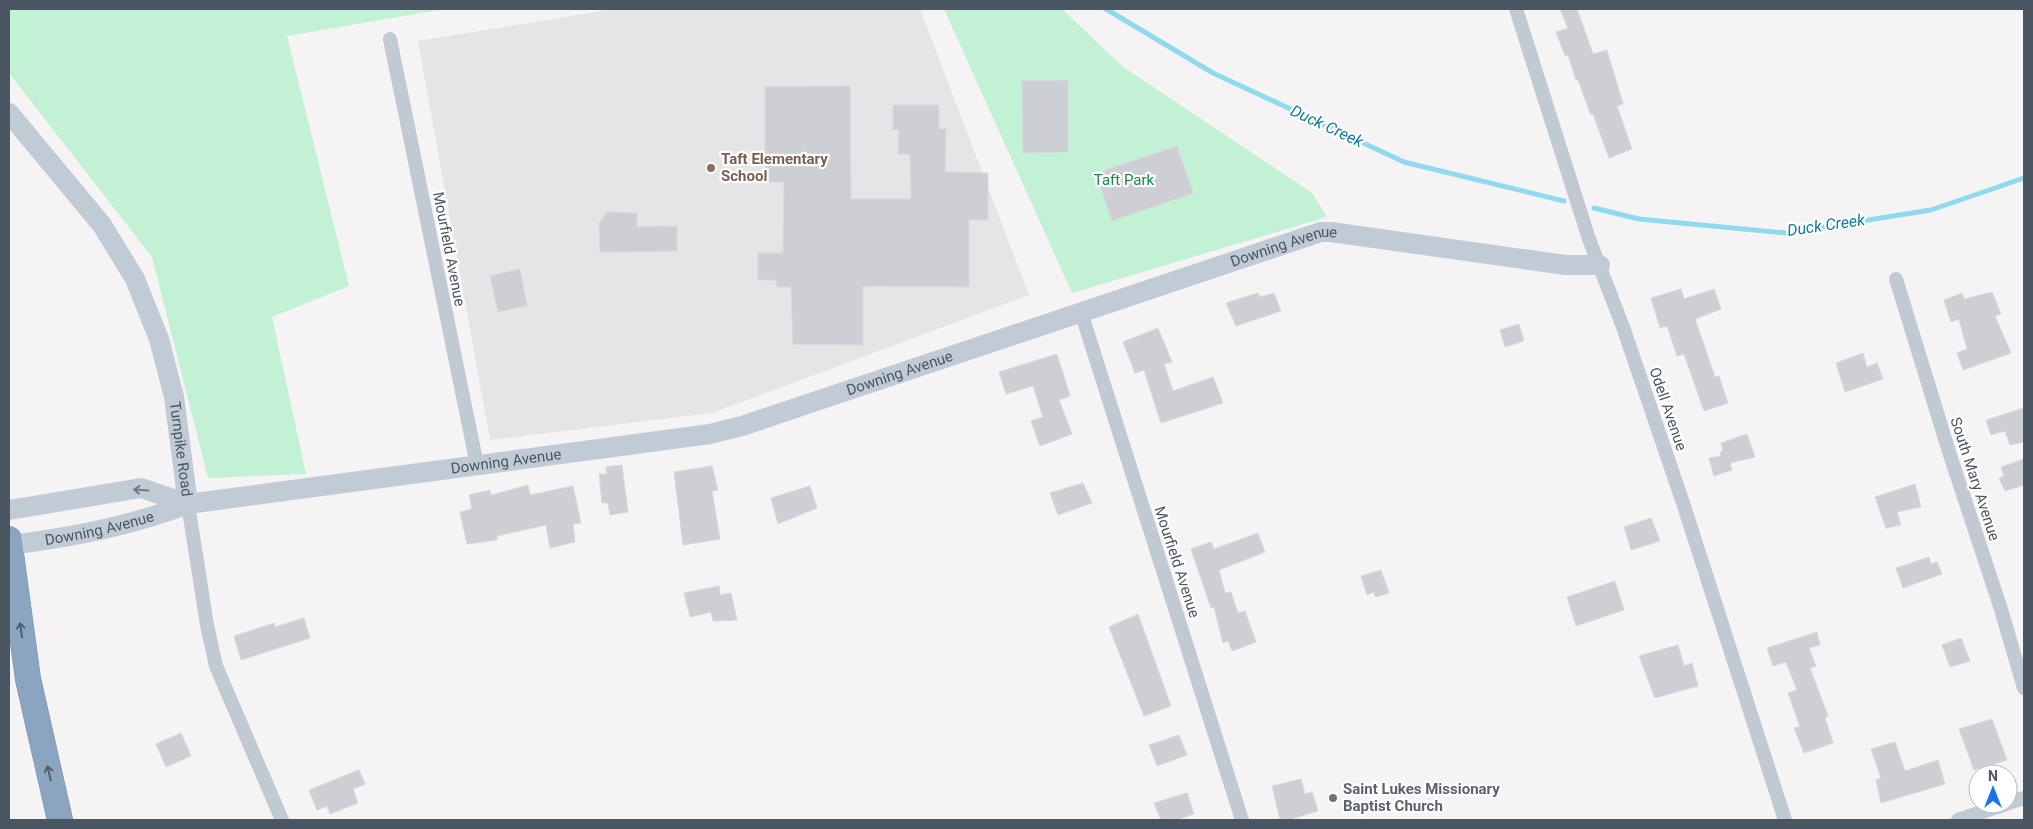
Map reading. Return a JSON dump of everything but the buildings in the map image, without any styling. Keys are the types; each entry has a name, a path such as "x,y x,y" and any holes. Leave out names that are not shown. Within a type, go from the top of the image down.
{"highway":[{"path":"9,543 28,679 60,820"}],"street":[{"name":"Odell Avenue","path":"1516,9 1589,238 1683,503 1785,820"},
{"name":"Mourfield Avenue","path":"390,39 477,465"},
{"name":"Turnpike Road","path":"9,113 102,225 135,279 159,339 174,397 207,626 216,666 282,820"},
{"name":"Downing Avenue","path":"9,543 47,541 151,518 188,504 710,434 734,428 1290,242 1326,232 1565,266 1600,265"},
{"name":"South Mary Avenue","path":"1896,279 1950,455 2000,606 2024,688"},
{"name":"Mourfield Avenue","path":"1081,312 1242,820"},
{"name":"Downing Avenue","path":"9,510 142,488 188,504"},
{"path":"1958,820 1976,814"}],"shaded area":[{"name":"Taft Elementary School","path":"614,9 920,9 1029,295 712,413 490,440 418,41"}],"green space":[{"path":"9,9 445,9 287,36 349,286 272,317 306,474 208,478 152,257 9,73"},
{"name":"Taft Park","path":"944,9 1062,9 1123,67 1312,193 1327,217 1072,293"}],"waterway":[{"name":"Duck Creek","path":"1106,9 1213,73 1404,162 1564,201"},
{"name":"Duck Creek","path":"1594,208 1639,219 1786,233 1931,210 2024,178"}],"place":[{"name":"Taft Elementary School","path":"711,168"},
{"name":"Saint Lukes Missionary Baptist Church","path":"1333,798"}]}
